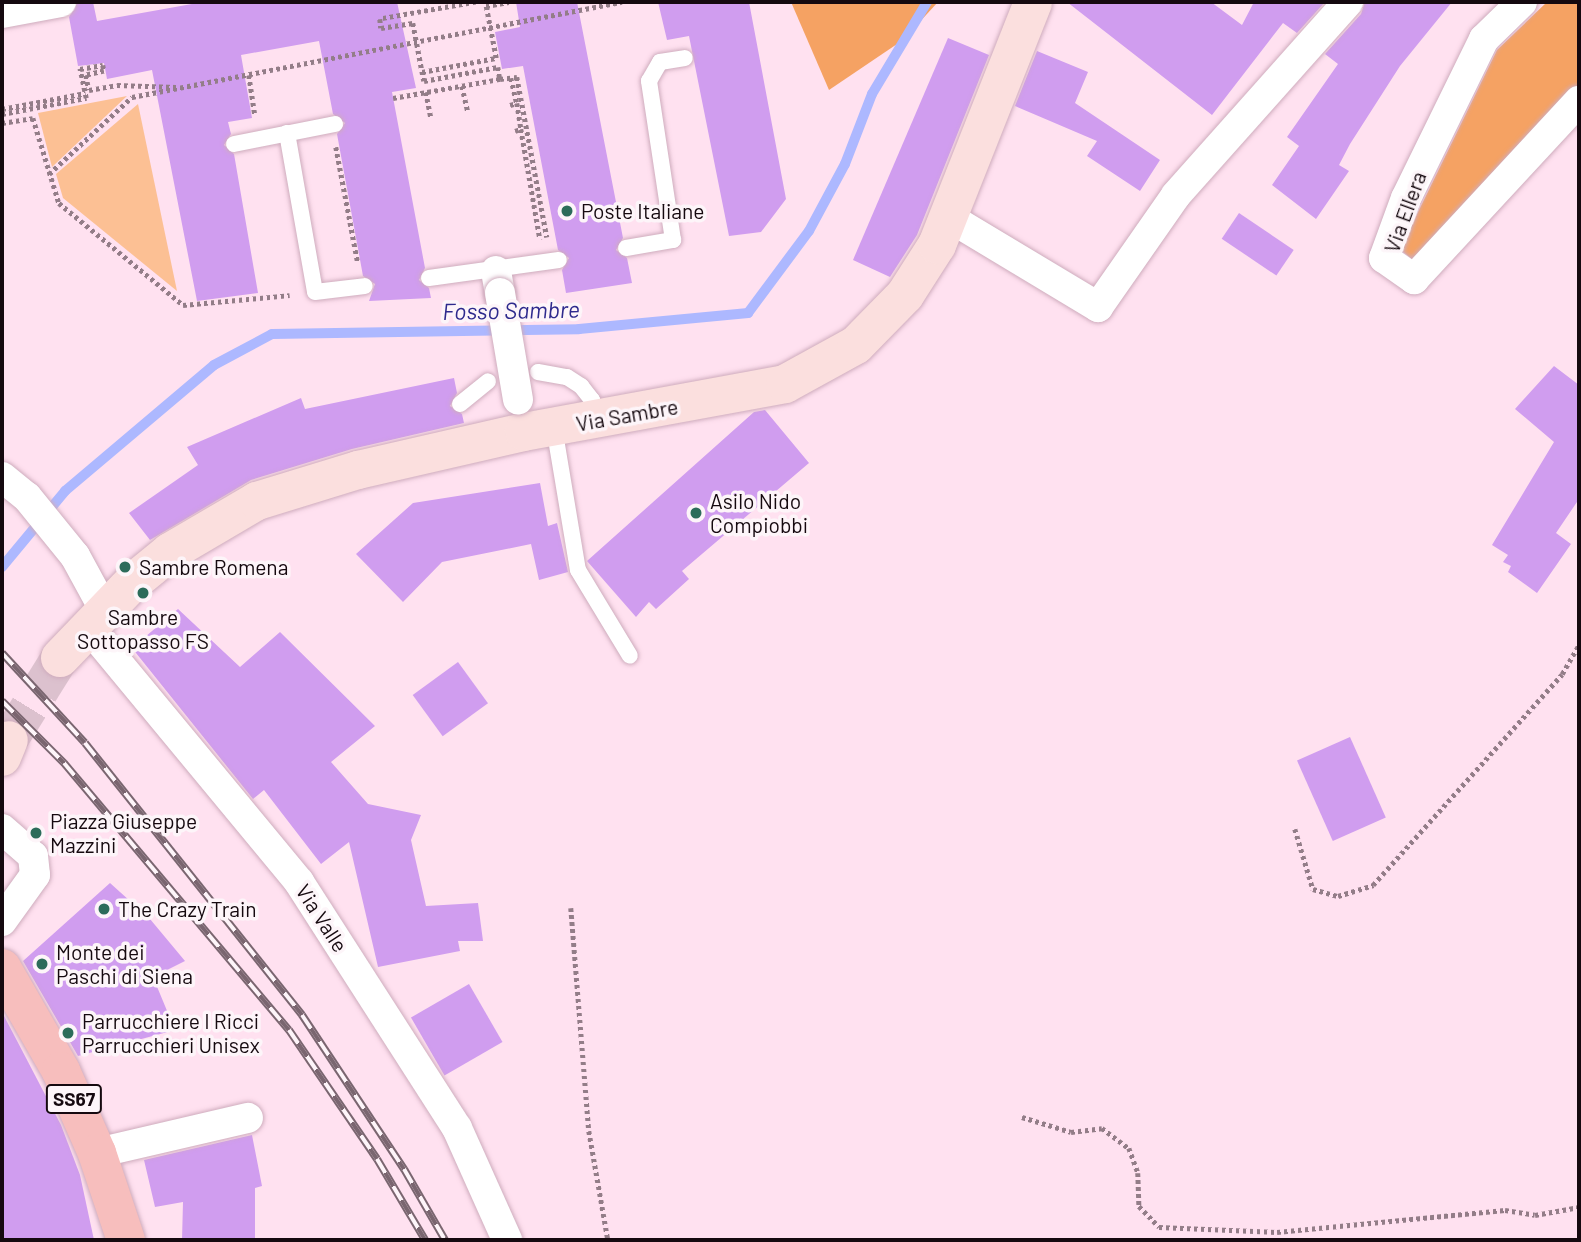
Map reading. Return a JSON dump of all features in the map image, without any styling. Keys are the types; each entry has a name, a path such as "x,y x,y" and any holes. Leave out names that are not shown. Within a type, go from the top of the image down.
{"main road":[{"name":"SS67","path":"2,968 61,1071 97,1153 126,1240"}],"street":[{"path":"2,13 61,2"},
{"name":"Via Sambre","path":"60,658 97,619 170,552 257,501 532,419 599,420 785,384 856,345 905,295 950,218 1033,2"},
{"path":"950,218 1098,307 1168,209 1348,2"},
{"name":"Via Ellera","path":"1522,2 1485,39 1406,198 1384,257 1414,279 1579,101"},
{"path":"498,282 532,419"},
{"name":"Via Valle","path":"2,477 27,498 61,540 97,619 299,882 457,1128 508,1240"},
{"path":"2,829 33,856 35,875 2,921"},
{"path":"97,1153 248,1118"}],"lane":[{"path":"626,248 673,240 649,81 660,62 685,58"},
{"path":"234,144 287,133 334,130"},
{"path":"287,133 315,292 364,287"},
{"path":"429,278 498,282 559,260"},
{"path":"538,372 567,377 581,386 592,400 599,420"},
{"path":"460,404 488,380"},
{"path":"532,419 578,570 629,656"}],"path":[{"path":"476,2 380,19 381,28 413,23 424,80 498,67 500,79"},
{"path":"422,72 496,58 486,6 509,2"},
{"path":"49,174 132,97 622,2"},
{"path":"2,112 86,98 80,69 103,65 104,71 86,75 89,90 162,84 181,88"},
{"path":"249,75 256,120"},
{"path":"393,98 517,76 548,237 539,239 511,78"},
{"path":"462,86 468,112"},
{"path":"426,92 431,118"},
{"path":"510,104 517,103"},
{"path":"2,123 33,118 59,203 183,305 315,292"},
{"path":"334,130 364,287"},
{"path":"1295,829 1313,888 1338,896 1373,885 1562,674 1579,645"},
{"path":"571,908 589,1131 608,1240"},
{"path":"1022,1117 1071,1132 1102,1128 1129,1147 1138,1173 1139,1206 1159,1227 1200,1226 1228,1233 1277,1232 1504,1210 1535,1215 1579,1207"}],"shaded area":[{"path":"791,2 938,2 903,40 829,90"},
{"path":"1547,2 1579,2 1579,84 1414,261 1400,249 1497,50"},
{"path":"127,96 52,167 38,113"},
{"path":"138,104 177,291 63,198 56,174"}],"building":[{"path":"78,2 93,2 97,21 203,2 397,2 416,88 392,92 425,268 419,280 429,288 431,298 369,301 375,284 363,276 337,134 345,123 333,114 319,41 241,55 252,118 228,122 231,134 224,145 234,154 258,293 197,301 152,70 107,79 104,63 78,66 69,17"},
{"path":"516,2 577,2 623,238 616,250 627,258 632,283 566,293 562,270 569,258 558,250 523,66 502,69 495,32 520,27"},
{"path":"658,2 749,2 786,199 761,232 729,236 689,36 667,40"},
{"path":"1067,2 1211,2 1242,25 1254,2 1325,2 1297,33 1283,23 1212,115"},
{"path":"1365,2 1452,2 1400,66 1350,144 1339,165 1349,171 1316,219 1272,185 1299,146 1287,137 1338,64 1325,54 1361,14"},
{"path":"948,38 989,55 917,235 890,277 853,260"},
{"path":"1037,51 1088,72 1075,103 1160,160 1140,191 1087,156 1097,141 1015,106"},
{"path":"1239,213 1294,250 1276,276 1222,239"},
{"path":"1554,366 1579,385 1579,499 1556,533 1571,544 1537,593 1508,572 1511,566 1503,562 1508,555 1492,545 1554,442 1515,409"},
{"path":"454,378 457,393 450,406 462,414 464,423 352,449 251,480 150,540 129,513 198,465 187,447 301,398 305,409"},
{"name":"Asilo Nido Compiobbi","path":"765,410 809,463 682,571 689,579 656,609 649,602 636,617 587,561 754,412"},
{"path":"540,483 548,526 557,523 568,572 539,580 531,544 442,562 403,602 356,554 413,503"},
{"path":"178,609 240,667 280,632 375,726 331,762 368,804 421,815 411,840 426,906 478,903 483,941 458,941 460,951 378,967 349,842 321,864 264,790 253,799 132,648"},
{"path":"458,662 488,703 443,736 413,695"},
{"path":"1350,737 1386,817 1333,841 1297,761"},
{"path":"110,883 150,919 185,961 153,977 175,1030 78,1056 23,961"},
{"path":"469,984 502,1042 444,1076 411,1018"},
{"path":"2,1012 61,1125 80,1175 94,1240 2,1240"},
{"path":"252,1135 262,1186 255,1188 255,1240 182,1240 183,1202 155,1207 144,1160"}],"waterway":[{"name":"Fosso Sambre","path":"2,567 65,491 214,365 272,334 579,329 748,313 809,231 845,164 872,94 927,2"}],"tunnel":[{"path":"9,740 60,658"}],"railway":[{"path":"2,653 85,743 302,1015 404,1169 445,1240"},
{"path":"2,701 64,763 289,1030 377,1159 425,1240"}],"place":[{"name":"Poste Italiane","path":"567,211"},
{"name":"Asilo Nido Compiobbi","path":"696,513"},
{"name":"Sambre Romena","path":"125,567"},
{"name":"Sambre Sottopasso FS","path":"143,593"},
{"name":"Piazza Giuseppe Mazzini","path":"36,833"},
{"name":"The Crazy Train","path":"104,909"},
{"name":"Monte dei Paschi di Siena","path":"42,964"},
{"name":"Parrucchiere I Ricci Parrucchieri Unisex","path":"68,1033"}]}
